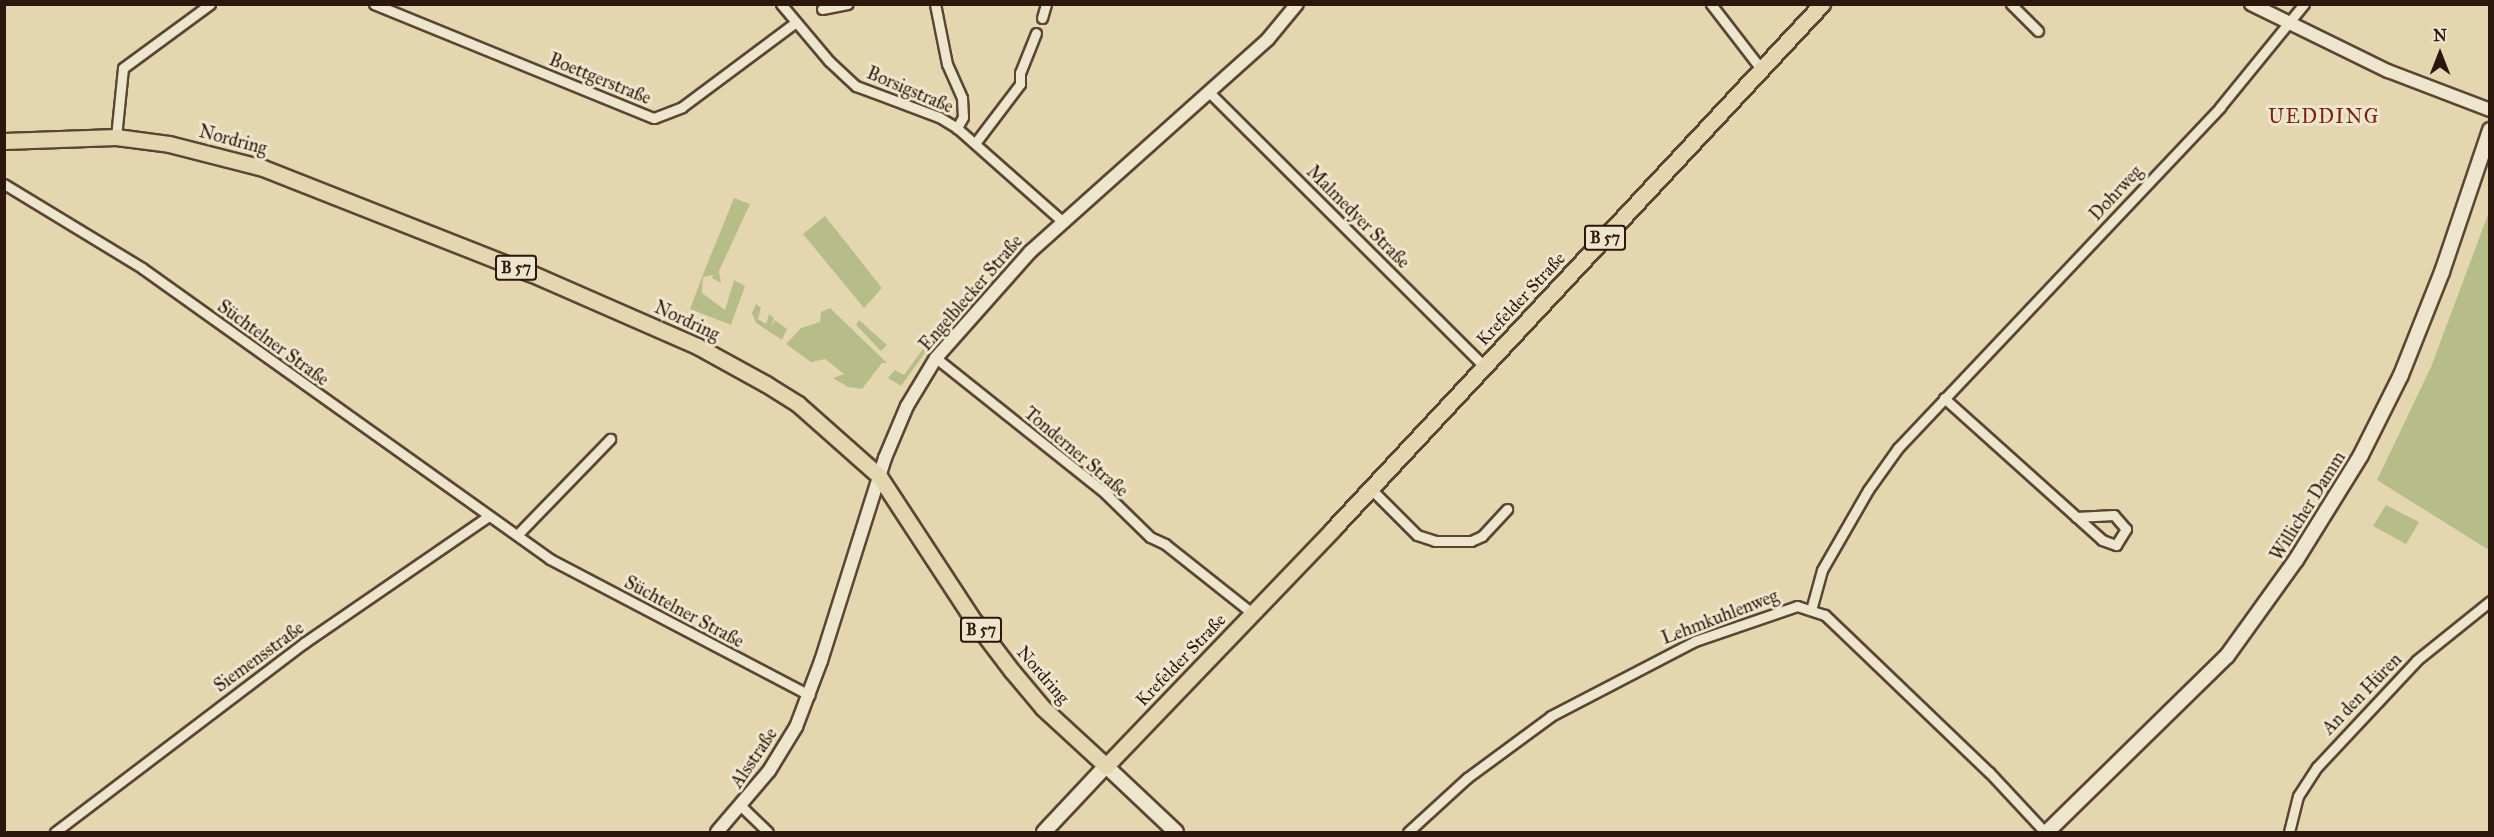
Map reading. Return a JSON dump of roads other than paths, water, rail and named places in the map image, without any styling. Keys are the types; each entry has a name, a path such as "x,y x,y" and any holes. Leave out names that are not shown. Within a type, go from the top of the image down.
{"main road":[{"name":"Krefelder Straße","path":"1044,832 1371,489 1822,4"},
{"name":"Willicher Damm","path":"2046,832 2227,656 2296,560 2361,455 2401,375 2442,272 2490,130"},
{"name":"Nordring","path":"4,141 116,137 169,144 263,168 674,336 798,404 879,476 1012,671 1043,708 1176,832"}],"street":[{"path":"116,137 123,68 210,4"},
{"name":"Boettgerstraße","path":"374,4 654,118 681,107 796,22"},
{"name":"Borsigstraße","path":"781,4 829,61 856,86 939,117 957,128 976,142 1062,221"},
{"path":"822,9 848,4"},
{"path":"935,4 947,64 962,98 963,117 957,128"},
{"path":"1042,18 1046,4"},
{"name":"Engelblecker Straße","path":"809,696 879,476 907,406 936,358 962,324 1062,221 1268,39 1297,4"},
{"path":"1711,4 1761,69"},
{"path":"2011,4 2038,31"},
{"path":"2250,4 2288,25 2390,72 2490,110"},
{"name":"Dohrweg","path":"1811,610 1822,570 1868,490 1898,448 2220,107 2304,4"},
{"path":"976,142 1020,84 1020,73 1036,33"},
{"name":"Malmedyer Straße","path":"1208,92 1484,366"},
{"name":"Süchtelner Straße","path":"4,184 142,268 517,536 607,590 809,696"},
{"name":"Tonderner Straße","path":"936,358 1104,493 1150,537 1165,544 1252,613"},
{"path":"1944,398 2076,517 2102,540 2116,545 2126,529 2114,515 2076,517"},
{"path":"517,536 610,439"},
{"path":"1371,489 1417,535 1435,541 1471,541 1482,536 1506,509"},
{"name":"Siemensstraße","path":"55,832 288,655 489,516"},
{"name":"An den Hüren","path":"2289,832 2298,796 2317,766 2417,660 2490,601"},
{"name":"Lehmkuhlenweg","path":"1408,832 1467,778 1551,716 1628,673 1741,623 1797,606 1811,610"},
{"path":"1811,610 1825,615 1975,758 2046,832"},
{"name":"Alsstraße","path":"717,832 742,807 788,742 809,696"},
{"path":"742,807 768,832"}],"district":[{"name":"UEDDING","path":"2324,116"}]}
